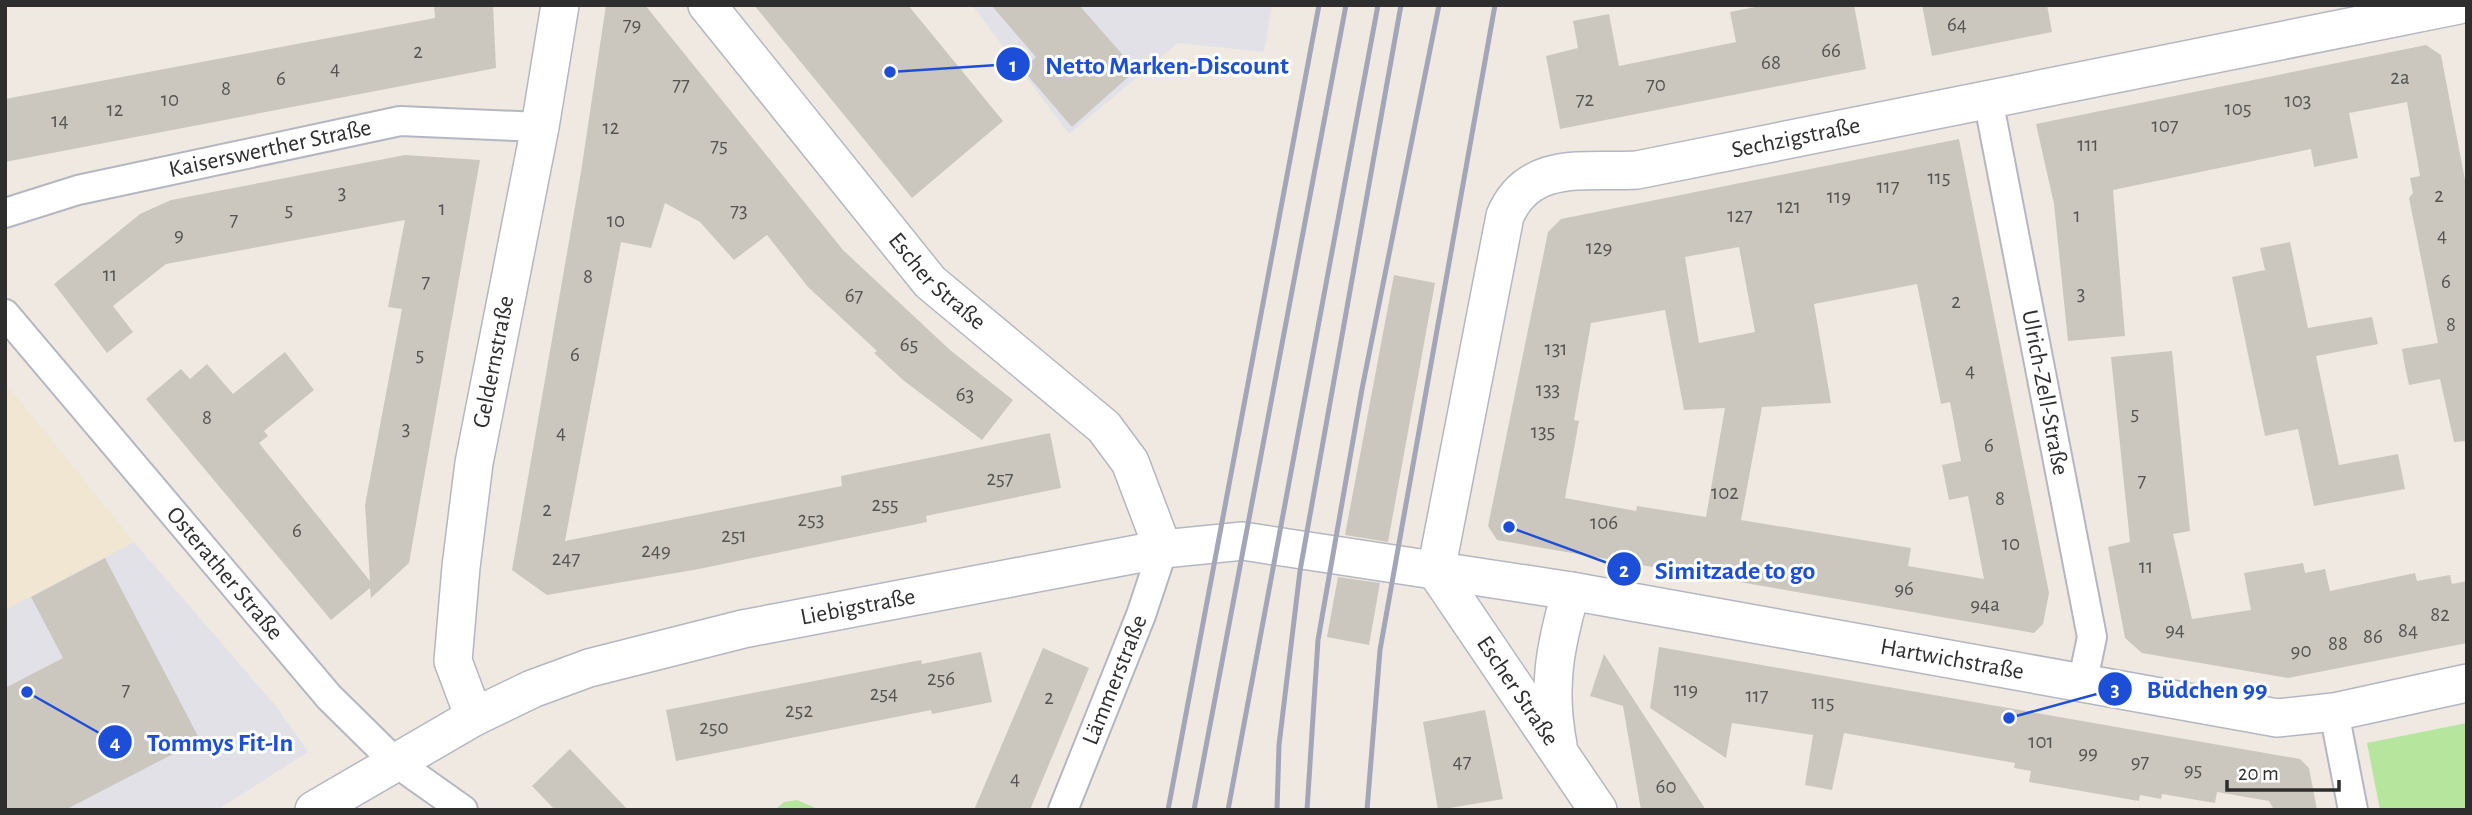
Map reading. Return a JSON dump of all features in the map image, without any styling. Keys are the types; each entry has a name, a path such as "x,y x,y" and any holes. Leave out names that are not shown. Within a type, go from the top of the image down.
{"street":[{"name":"Geldernstraße","path":"474,717 453,661 461,566 474,463 540,127 560,5"},
{"name":"Escher Straße","path":"707,5 930,282 1104,427 1130,462 1163,549"},
{"path":"2460,5 2467,27"},
{"name":"Sechzigstraße","path":"1436,572 1503,228 1510,206 1522,188 1546,176 1637,170 2460,5"},
{"name":"Ulrich-Zell-Straße","path":"1988,99 2092,637 2082,685"},
{"name":"Kaiserswerther Straße","path":"5,213 78,190 400,121 540,127"},
{"name":"Osterather Straße","path":"5,314 329,697 394,761 463,810"},
{"name":"Liebigstraße","path":"314,810 394,761 532,689 589,668 743,629 1163,549 1242,541 1436,572"},
{"name":"Lämmerstraße","path":"1063,810 1141,615 1163,549"},
{"name":"Escher Straße","path":"1436,572 1598,810"},
{"name":"Hartwichstraße","path":"1436,572 1571,591 2277,718 2334,712 2467,683"},
{"path":"1560,756 1551,709 1552,675 1571,591"},
{"path":"2334,712 2353,810"}],"shaded area":[{"path":"972,5 1272,5 1264,52 1178,43 1069,134"},
{"path":"5,383 134,542 5,610"},
{"path":"134,542 275,705 308,752 217,810 5,810 5,609"}],"green space":[{"path":"2467,723 2467,810 2380,810 2367,743"},
{"path":"797,800 820,810 775,810 784,802"}],"building":[{"path":"434,5 493,5 496,68 5,162 5,99 435,18"},
{"path":"606,5 645,5 843,250 950,350 1013,400 982,440 903,380 874,353 877,351 808,287 767,235 734,260 700,222 665,203 651,248 621,242 565,541 842,486 841,476 1050,433 1061,488 926,516 927,522 699,569 547,595 512,570 581,172"},
{"path":"754,5 908,5 1003,121 912,198"},
{"path":"991,5 1079,5 1136,70 1072,127 1023,70 1036,57"},
{"path":"1765,5 1854,5 1866,69 1560,129 1546,56 1578,48 1573,21 1609,14 1619,66 1736,42 1730,12"},
{"path":"1922,5 2047,5 2052,32 1932,56"},
{"path":"2426,45 2441,55 2467,190 2467,441 2454,442 2440,379 2409,385 2405,367 2402,349 2438,343 2409,198 2413,193 2410,178 2420,176 2407,102 2349,113 2358,158 2314,167 2311,149 2113,190 2125,336 2068,341 2054,204 2036,124"},
{"path":"1959,139 2049,593 2043,624 2034,633 1497,540 1488,526 1548,232 1561,219","holes":["1739,247 1755,332 1699,343 1685,257","1917,284 1941,404 1950,402 1961,461 1942,465 1949,500 1968,496 1984,579 1908,566 1911,548 1741,520 1762,407 1831,403 1814,304","1665,310 1684,410 1725,408 1706,517 1637,506 1636,511 1565,498 1579,421 1574,420 1591,323"]},
{"path":"405,155 480,160 409,563 371,598 370,588 331,620 146,399 181,369 190,379 207,364 233,394 285,352 314,390 264,431 268,436 259,443 370,581 365,505 402,309 388,307 405,220 166,264 113,306 133,332 107,353 54,284 140,214 171,200"},
{"path":"2290,242 2308,328 2372,317 2378,344 2316,356 2339,465 2398,454 2405,489 2314,506 2298,429 2265,436 2232,277 2265,270 2260,248"},
{"path":"1394,275 1435,283 1388,542 1345,535"},
{"path":"2172,351 2190,531 2173,534 2192,619 2251,610 2244,573 2303,563 2305,573 2325,569 2330,591 2415,573 2417,581 2450,575 2452,584 2467,581 2467,643 2288,678 2142,653 2125,638 2108,547 2130,542 2111,357"},
{"path":"105,558 200,740 65,810 5,810 5,688 63,658 31,597"},
{"path":"1338,577 1380,583 1369,645 1327,637"},
{"path":"1659,647 2300,759 2309,768 2317,810 2274,810 2269,801 2217,792 2215,803 2162,794 2161,799 2140,795 2139,801 2029,782 2031,771 2014,768 2015,763 1844,733 1832,790 1805,785 1813,735 1732,723 1726,758 1650,708"},
{"path":"1043,648 1089,668 1030,810 974,810"},
{"path":"981,652 992,702 932,714 931,710 676,761 666,710 921,660 922,664"},
{"path":"1604,654 1706,810 1641,810 1623,706 1590,696"},
{"path":"1485,710 1503,799 1438,810 1423,722"},
{"path":"570,749 628,810 555,810 532,786"}],"railway":[{"path":"1168,810 1319,5"},
{"path":"1194,810 1346,5"},
{"path":"1228,810 1378,5"},
{"path":"1277,810 1279,745 1300,571 1401,5"},
{"path":"1307,810 1318,640 1362,389 1439,5"},
{"path":"1367,810 1380,650 1495,5"}],"place":[{"name":"Netto Marken-Discount","path":"890,72"},
{"name":"Simitzade to go","path":"1509,527"},
{"name":"Tommys Fit-In","path":"27,692"},
{"name":"Büdchen 99","path":"2009,718"}]}
